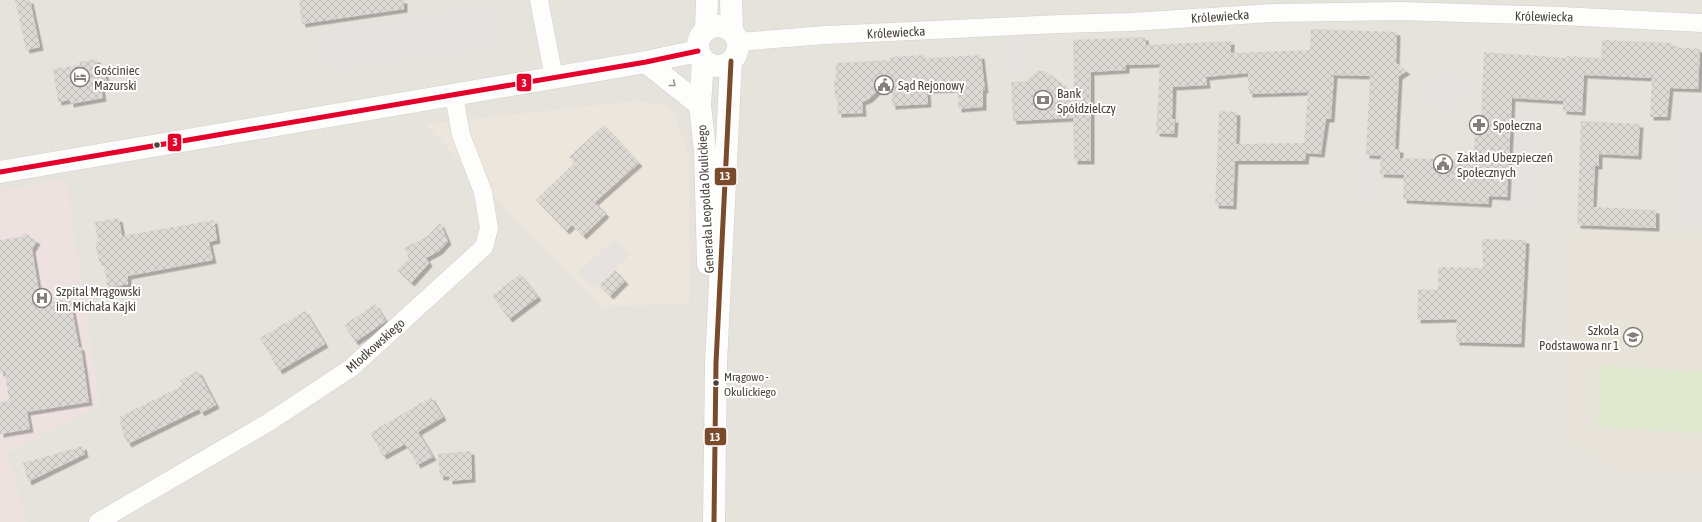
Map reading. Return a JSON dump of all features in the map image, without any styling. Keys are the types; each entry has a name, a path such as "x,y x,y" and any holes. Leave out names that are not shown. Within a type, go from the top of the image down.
{"street":[{"path":"539,0 554,78"},
{"path":"706,29 707,0"},
{"name":"Królewiecka","path":"736,31 1131,22 1273,13 1402,11 1561,16 1702,23"},
{"path":"0,172 646,62 700,56 714,66 726,65 736,31 716,25 706,29 698,39 700,56"},
{"name":"Generała Leopolda Okulickiego","path":"714,522 716,363 736,31"},
{"name":"Generała Leopolda Okulickiego","path":"700,56 700,106 705,151 708,260 716,363"},
{"path":"646,62 700,106"},
{"name":"Młodkowskiego","path":"98,522 269,422 351,368 484,247 489,228 483,192 461,135 454,95"}],"shaded area":[{"path":"0,0 1702,0 1702,522 0,522"},
{"path":"496,6 501,47 327,71 321,30"},
{"path":"1030,36 1031,74 1013,75 1012,37"},
{"path":"1442,71 1454,71 1466,79 1463,111 1429,109 1431,79"},
{"path":"1682,94 1702,95 1702,223 1676,222"},
{"path":"635,101 665,105 674,113 689,156 689,303 601,307 425,124"},
{"path":"1514,115 1535,116 1532,212 1511,211"},
{"path":"1354,157 1378,158 1377,203 1353,202"},
{"name":"Szpital Mrągowski im. Michała Kajki","path":"66,178 100,405 8,453 27,522 0,522 0,191"},
{"name":"Szkoła Podstawowa nr 1","path":"1573,230 1702,235 1702,474 1668,475 1617,472 1587,457 1562,434 1564,241"},
{"path":"614,239 629,255 593,289 578,273"}],"green space":[{"path":"1600,366 1702,371 1702,433 1597,428"}],"building":[{"path":"15,0 30,0 40,47 26,50"},
{"path":"299,0 404,0 404,9 302,24"},
{"path":"1311,29 1397,32 1396,63 1407,71 1399,76 1395,149 1400,149 1400,158 1473,160 1476,117 1481,117 1484,52 1567,58 1567,56 1601,58 1602,40 1673,43 1673,47 1700,49 1698,89 1670,88 1667,117 1650,117 1652,78 1584,75 1582,112 1563,111 1563,101 1512,98 1507,197 1489,196 1488,204 1403,200 1404,175 1380,174 1381,156 1366,155 1370,76 1334,75 1331,119 1326,119 1321,154 1306,153 1305,161 1235,161 1233,206 1215,205 1219,111 1237,112 1236,144 1304,143 1308,92 1249,94 1248,73 1206,77 1207,85 1173,87 1172,119 1175,119 1174,134 1156,133 1160,64 1126,65 1126,70 1091,72 1091,161 1074,161 1073,118 1013,121 1011,82 1026,81 1037,71 1045,71 1074,92 1073,40 1145,37 1146,45 1231,41 1231,53 1310,50"},
{"name":"Sąd Rejonowy","path":"926,55 926,58 981,55 985,90 983,90 983,107 958,109 958,89 927,90 928,104 892,106 891,78 869,99 862,102 863,113 838,114 834,80 836,80 836,63 890,60 890,57"},
{"name":"Gościniec Mazurski","path":"97,59 99,70 104,69 107,84 101,85 103,98 70,104 70,100 58,102 53,69 80,65 79,62"},
{"path":"1581,121 1640,124 1638,156 1599,154 1599,166 1595,166 1593,207 1656,210 1656,228 1577,225"},
{"path":"604,125 639,163 595,202 606,214 583,236 572,225 566,231 536,200 574,163 569,157"},
{"path":"119,218 122,236 214,220 217,240 209,242 213,260 128,276 128,284 108,288 103,262 99,262 95,242 98,241 95,222"},
{"path":"440,223 448,241 439,251 426,258 429,263 411,283 397,270 409,258 404,248 428,236"},
{"path":"24,233 37,241 32,249 41,304 70,298 79,347 81,347 89,402 27,412 30,429 0,434 0,402 9,401 5,372 0,373 0,240 21,237"},
{"path":"1482,239 1526,240 1521,344 1456,342 1457,319 1417,320 1418,289 1438,290 1438,267 1483,268"},
{"path":"615,270 625,281 610,296 599,285"},
{"path":"520,274 538,297 509,319 492,296"},
{"path":"375,304 386,321 355,342 344,325"},
{"path":"305,311 325,344 279,371 260,338"},
{"path":"198,371 216,405 201,413 199,409 128,444 123,434 119,417 182,386 180,380"},
{"path":"431,397 443,417 418,432 433,457 417,465 405,444 383,456 370,433"},
{"path":"83,446 85,454 28,482 23,463"},
{"path":"471,451 472,479 449,481 449,476 440,477 438,454"}],"transit line":[{"name":"3","path":"0,172 646,62 698,51"},
{"name":"13","path":"714,522 716,363 731,61"}],"place":[{"name":"Gościniec Mazurski","path":"80,77"},
{"name":"Sąd Rejonowy","path":"884,85"},
{"name":"Bank Spółdzielczy","path":"1043,100"},
{"name":"Społeczna","path":"1479,125"},
{"name":"Zakład Ubezpieczeń Społecznych","path":"1443,164"},
{"name":"Szpital Mrągowski im. Michała Kajki","path":"42,298"},
{"name":"Szkoła Podstawowa nr 1","path":"1633,337"},
{"name":"Mrągowo - Okulickiego","path":"716,383"}]}
